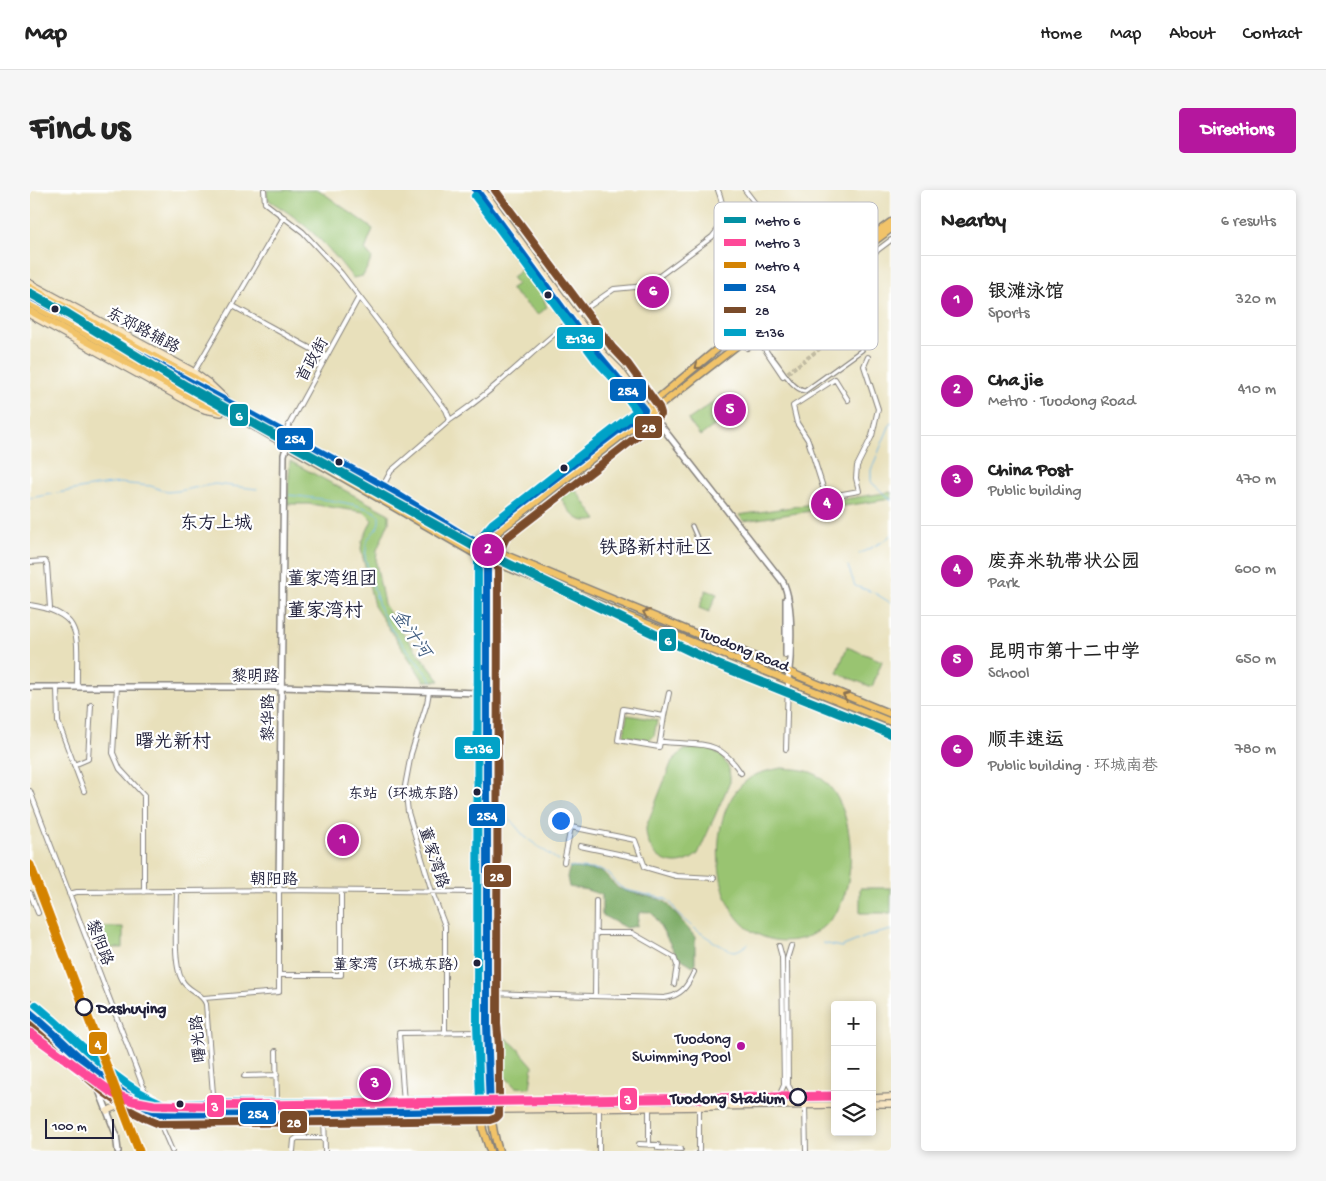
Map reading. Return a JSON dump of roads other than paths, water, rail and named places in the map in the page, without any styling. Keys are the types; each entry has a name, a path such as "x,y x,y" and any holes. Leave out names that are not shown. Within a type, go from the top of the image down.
{"main road":[{"path":"476,190 573,318 648,411"},
{"path":"483,190 573,318"},
{"path":"878,232 891,222"},
{"path":"878,239 891,229"},
{"name":"东郊路辅路","path":"30,283 194,372 239,409"},
{"path":"30,287 196,378 239,409"},
{"path":"30,296 239,409"},
{"path":"30,304 236,416"},
{"path":"30,311 201,404 236,416"},
{"path":"30,315 195,406 205,410 236,416"},
{"path":"499,1151 490,1110 487,994 487,559 489,549 499,531 648,411 717,350"},
{"path":"490,1151 481,1110 480,692 477,555 479,544 483,535 488,530 731,350"},
{"name":"Tuodong Road","path":"239,409 383,486 489,549 891,714"},
{"name":"Tuodong Road","path":"236,416 477,555 891,722"},
{"path":"30,1004 123,1082 150,1102 170,1108 481,1101 772,1100 831,1105"},
{"path":"30,1013 46,1025 120,1093 141,1107 161,1114 700,1107 831,1099"},
{"path":"876,1098 891,1097"},
{"path":"876,1104 891,1104"},
{"path":"107,1112 121,1106 141,1107"}],"street":[{"path":"264,190 265,203 316,244 438,397 450,420"},
{"path":"718,190 722,202"},
{"path":"745,190 754,202"},
{"path":"194,372 284,217"},
{"path":"383,486 391,471 450,420 521,365 573,318 614,289 646,286 714,234"},
{"path":"878,250 891,240"},
{"name":"首政街","path":"285,432 360,297"},
{"path":"233,306 326,357"},
{"path":"766,350 795,387 804,391 862,350"},
{"path":"770,355 783,376"},
{"path":"848,400 835,379 793,406 797,423 808,440 826,496 859,492 856,478 857,466 872,436 878,409 864,366 868,357"},
{"path":"648,411 783,582 790,605 786,748"},
{"name":"黎华路","path":"204,998 279,992 280,687 284,455 287,445"},
{"path":"692,526 698,540"},
{"path":"30,562 45,560 47,564 50,608"},
{"path":"30,605 50,608 62,614 68,619 76,632 77,686"},
{"path":"117,686 113,754 120,769 144,795 144,892"},
{"name":"黎明路","path":"30,687 280,687 480,692"},
{"path":"57,688 58,722 84,791"},
{"name":"董家湾路","path":"428,692 427,703 411,754 405,786 408,812 446,932 445,1033"},
{"path":"664,716 623,709 618,740 659,747 669,693"},
{"path":"74,766 88,759 91,705"},
{"path":"660,742 713,746 724,754 741,774"},
{"name":"黎阳路","path":"30,791 150,1102"},
{"path":"564,862 571,827 635,840 645,867 676,876 714,878"},
{"path":"580,846 642,859"},
{"name":"朝阳路","path":"69,894 77,892 279,890 480,892"},
{"name":"曙光路","path":"177,891 178,971 184,984 204,998 207,1014 214,1107"},
{"path":"279,975 341,975 340,891"},
{"path":"30,893 38,913"},
{"path":"596,901 596,996"},
{"path":"596,933 632,933 674,957 677,965 674,984"},
{"path":"772,1100 780,1094 784,1085 782,957 779,946"},
{"path":"791,946 787,959 788,1085 793,1094 808,1102 806,1151"},
{"path":"487,994 672,997 684,989 694,972"},
{"path":"404,1104 400,1033 481,1032"},
{"path":"276,1052 277,1106"},
{"path":"90,1065 116,1134 118,1151"},
{"path":"244,1076 277,1074"},
{"path":"699,1151 700,1107"},
{"path":"649,1108 649,1144"},
{"path":"599,1151 600,1109"},
{"path":"324,1113 325,1151"},
{"path":"161,1114 163,1130 172,1151"},
{"path":"292,1151 294,1140 297,1138 325,1138"},
{"path":"639,1144 658,1145 658,1149 681,1148"}],"waterway":[{"name":"金汁河","path":"891,422 871,470 871,482 891,500"},
{"name":"金汁河","path":"30,498 119,483 151,486 167,492 215,484 257,489"},
{"name":"金汁河","path":"289,495 349,504 362,507 379,515 377,528 367,540 365,558 380,609 391,629 432,681"},
{"name":"金汁河","path":"859,554 886,540 891,534"},
{"name":"金汁河","path":"848,566 855,586 873,592 891,603"},
{"name":"金汁河","path":"502,810 525,837 559,861"},
{"name":"金汁河","path":"569,867 602,870 608,873 619,886 626,890 666,899 678,914 704,936 729,949 738,950 748,944"},
{"name":"金汁河","path":"823,943 841,947 868,936 891,930"}],"tunnel":[{"path":"783,376 818,350"}],"metro line":[{"name":"6","path":"30,293 186,386 486,553 719,665 891,734"},
{"name":"4","path":"30,865 139,1151"},
{"name":"3","path":"30,1033 114,1094 133,1101 154,1105 203,1106 831,1096"}],"place":[{"name":"顺丰速运","path":"653,292"},
{"name":"昆明市第十二中学","path":"730,410"},
{"name":"废弃米轨带状公园","path":"827,504"},
{"name":"Cha jie","path":"488,550"},
{"name":"东站（环城东路）","path":"477,792"},
{"name":"银滩泳馆","path":"343,840"},
{"name":"董家湾（环城东路）","path":"477,963"},
{"name":"Dashuying","path":"84,1007"},
{"name":"Tuodong Swimming Pool","path":"741,1046"},
{"name":"China Post","path":"375,1084"},
{"name":"Tuodong Stadium","path":"798,1097"}],"district":[{"name":"东方上城","path":"216,522"},
{"name":"铁路新村社区","path":"656,546"},
{"name":"董家湾组团","path":"332,578"},
{"name":"董家湾村","path":"325,609"},
{"name":"曙光新村","path":"173,740"}]}
